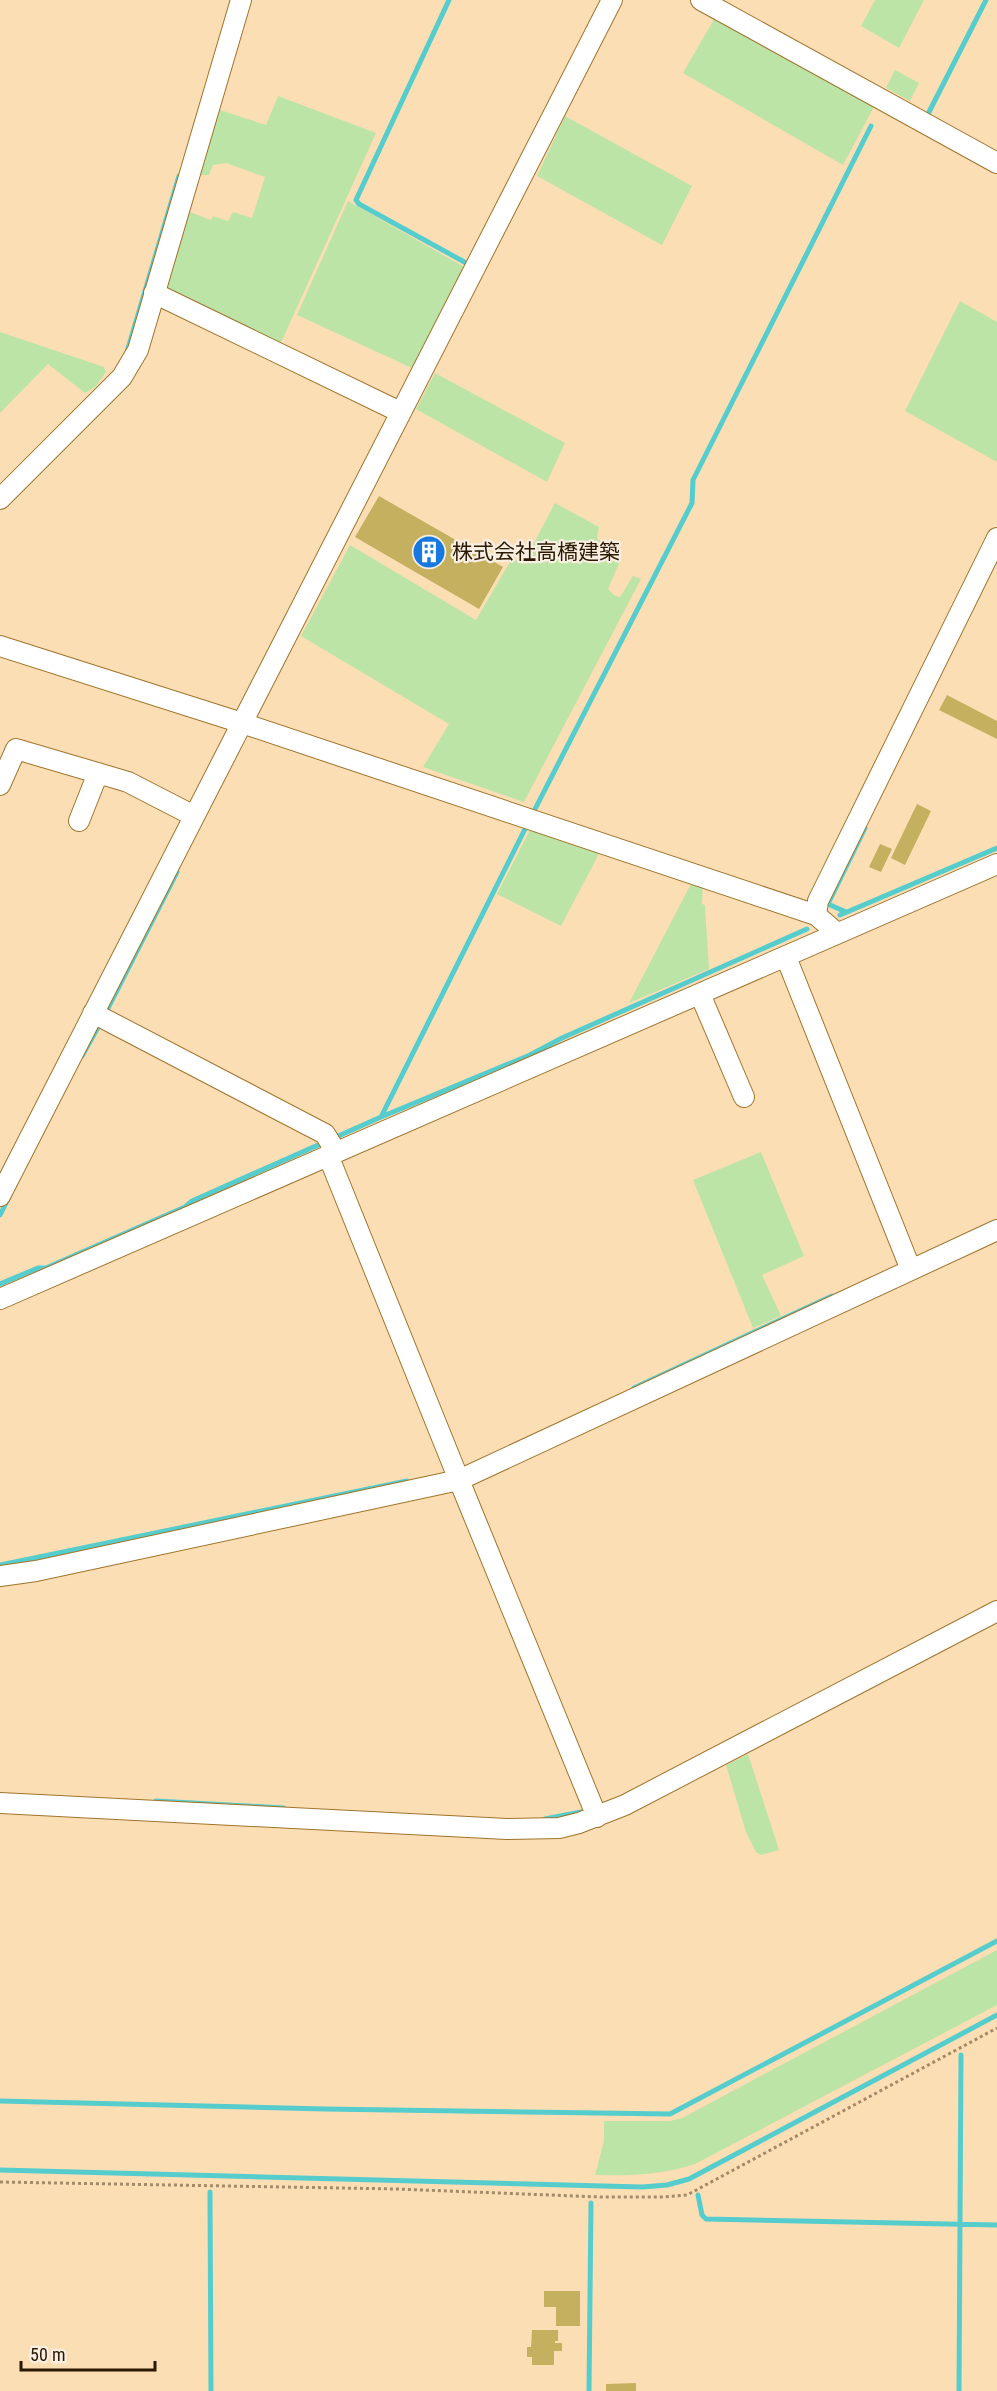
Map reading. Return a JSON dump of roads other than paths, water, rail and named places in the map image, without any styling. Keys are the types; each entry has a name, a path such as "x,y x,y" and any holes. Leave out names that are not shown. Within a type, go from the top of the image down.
{"street":[{"path":"0,499 122,377 138,350 242,0"},
{"path":"0,1196 6,1170 93,1013 612,0"},
{"path":"701,0 997,163"},
{"path":"154,293 400,412"},
{"path":"817,909 997,538"},
{"path":"0,646 242,723 529,819 817,909 837,933"},
{"path":"0,785 16,749 128,782 194,816"},
{"path":"79,821 98,773"},
{"path":"0,1299 997,864"},
{"path":"786,957 909,1263"},
{"path":"700,994 744,1097"},
{"path":"93,1013 325,1134 459,1480 595,1811"},
{"path":"0,1576 36,1571 459,1480 909,1263 997,1230"},
{"path":"0,1803 507,1829 559,1828 595,1811 626,1805 997,1611"}],"waterway":[{"path":"449,0 356,200 359,204 468,264"},
{"path":"927,116 986,0"},
{"path":"381,1117 692,503 693,480 871,126"},
{"path":"127,352 179,176"},
{"path":"846,912 828,904 865,828"},
{"path":"840,915 997,848"},
{"path":"105,1014 177,872"},
{"path":"0,1284 38,1268 46,1268 185,1207 192,1201 381,1117 530,1055 562,1038 807,929"},
{"path":"82,1056 101,1022"},
{"path":"0,1215 9,1197"},
{"path":"634,1388 832,1296"},
{"path":"0,1565 407,1481"},
{"path":"156,1801 284,1808"},
{"path":"545,1819 586,1811"},
{"path":"0,2101 670,2114 997,1941"},
{"path":"0,2170 642,2187 667,2185 689,2179 997,2015"},
{"path":"959,2391 961,2055"},
{"path":"210,2192 211,2391"},
{"path":"698,2195 702,2215 706,2219 997,2225"},
{"path":"589,2391 591,2203"}],"place":[{"name":"株式会社高橋建築","path":"429,552"}]}
